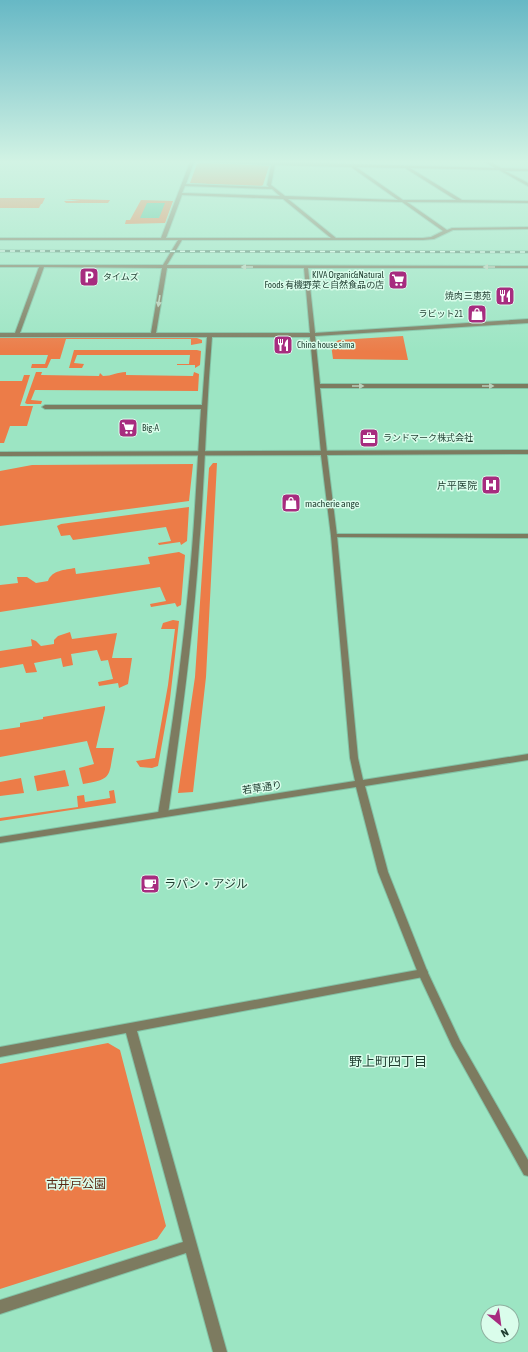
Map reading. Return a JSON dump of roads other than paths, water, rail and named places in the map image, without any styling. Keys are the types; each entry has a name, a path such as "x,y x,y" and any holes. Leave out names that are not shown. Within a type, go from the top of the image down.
{"street":[{"path":"163,239 168,225"},
{"path":"318,225 335,239"},
{"path":"437,225 447,232"},
{"path":"0,239 428,239 458,228 528,228"},
{"path":"153,335 164,266 171,252 178,246 181,239"},
{"path":"0,266 528,267"},
{"path":"17,335 42,266"},
{"path":"306,267 319,386 324,453 334,536 354,758 359,783 383,872 423,973 456,1043 528,1171"},
{"path":"0,335 313,335 528,321"},
{"path":"163,814 180,707 190,620 210,335"},
{"path":"319,386 528,386"},
{"path":"45,407 72,410 205,407"},
{"path":"0,454 528,452"},
{"path":"334,536 528,537"},
{"name":"若草通り","path":"0,840 528,757"},
{"path":"0,1052 423,973"},
{"path":"130,1027 189,1246 220,1352"},
{"path":"0,1307 189,1246"}],"railway":[{"path":"0,251 528,252"}],"place":[{"name":"タイムズ","path":"89,277"},
{"name":"KIVA Organic&Natural Foods 有機野菜と自然食品の店","path":"398,280"},
{"name":"焼肉 三恵苑","path":"505,296"},
{"name":"ラビット21","path":"477,314"},
{"name":"China house sima","path":"283,345"},
{"name":"Big-A","path":"128,428"},
{"name":"ランドマーク株式会社","path":"369,438"},
{"name":"片平医院","path":"491,485"},
{"name":"macherie ange","path":"291,503"},
{"name":"ラパン・アジル","path":"150,884"}],"district":[{"name":"野上町四丁目","path":"388,1061"}],"park label":[{"name":"古井戸公園","path":"76,1184"}]}
